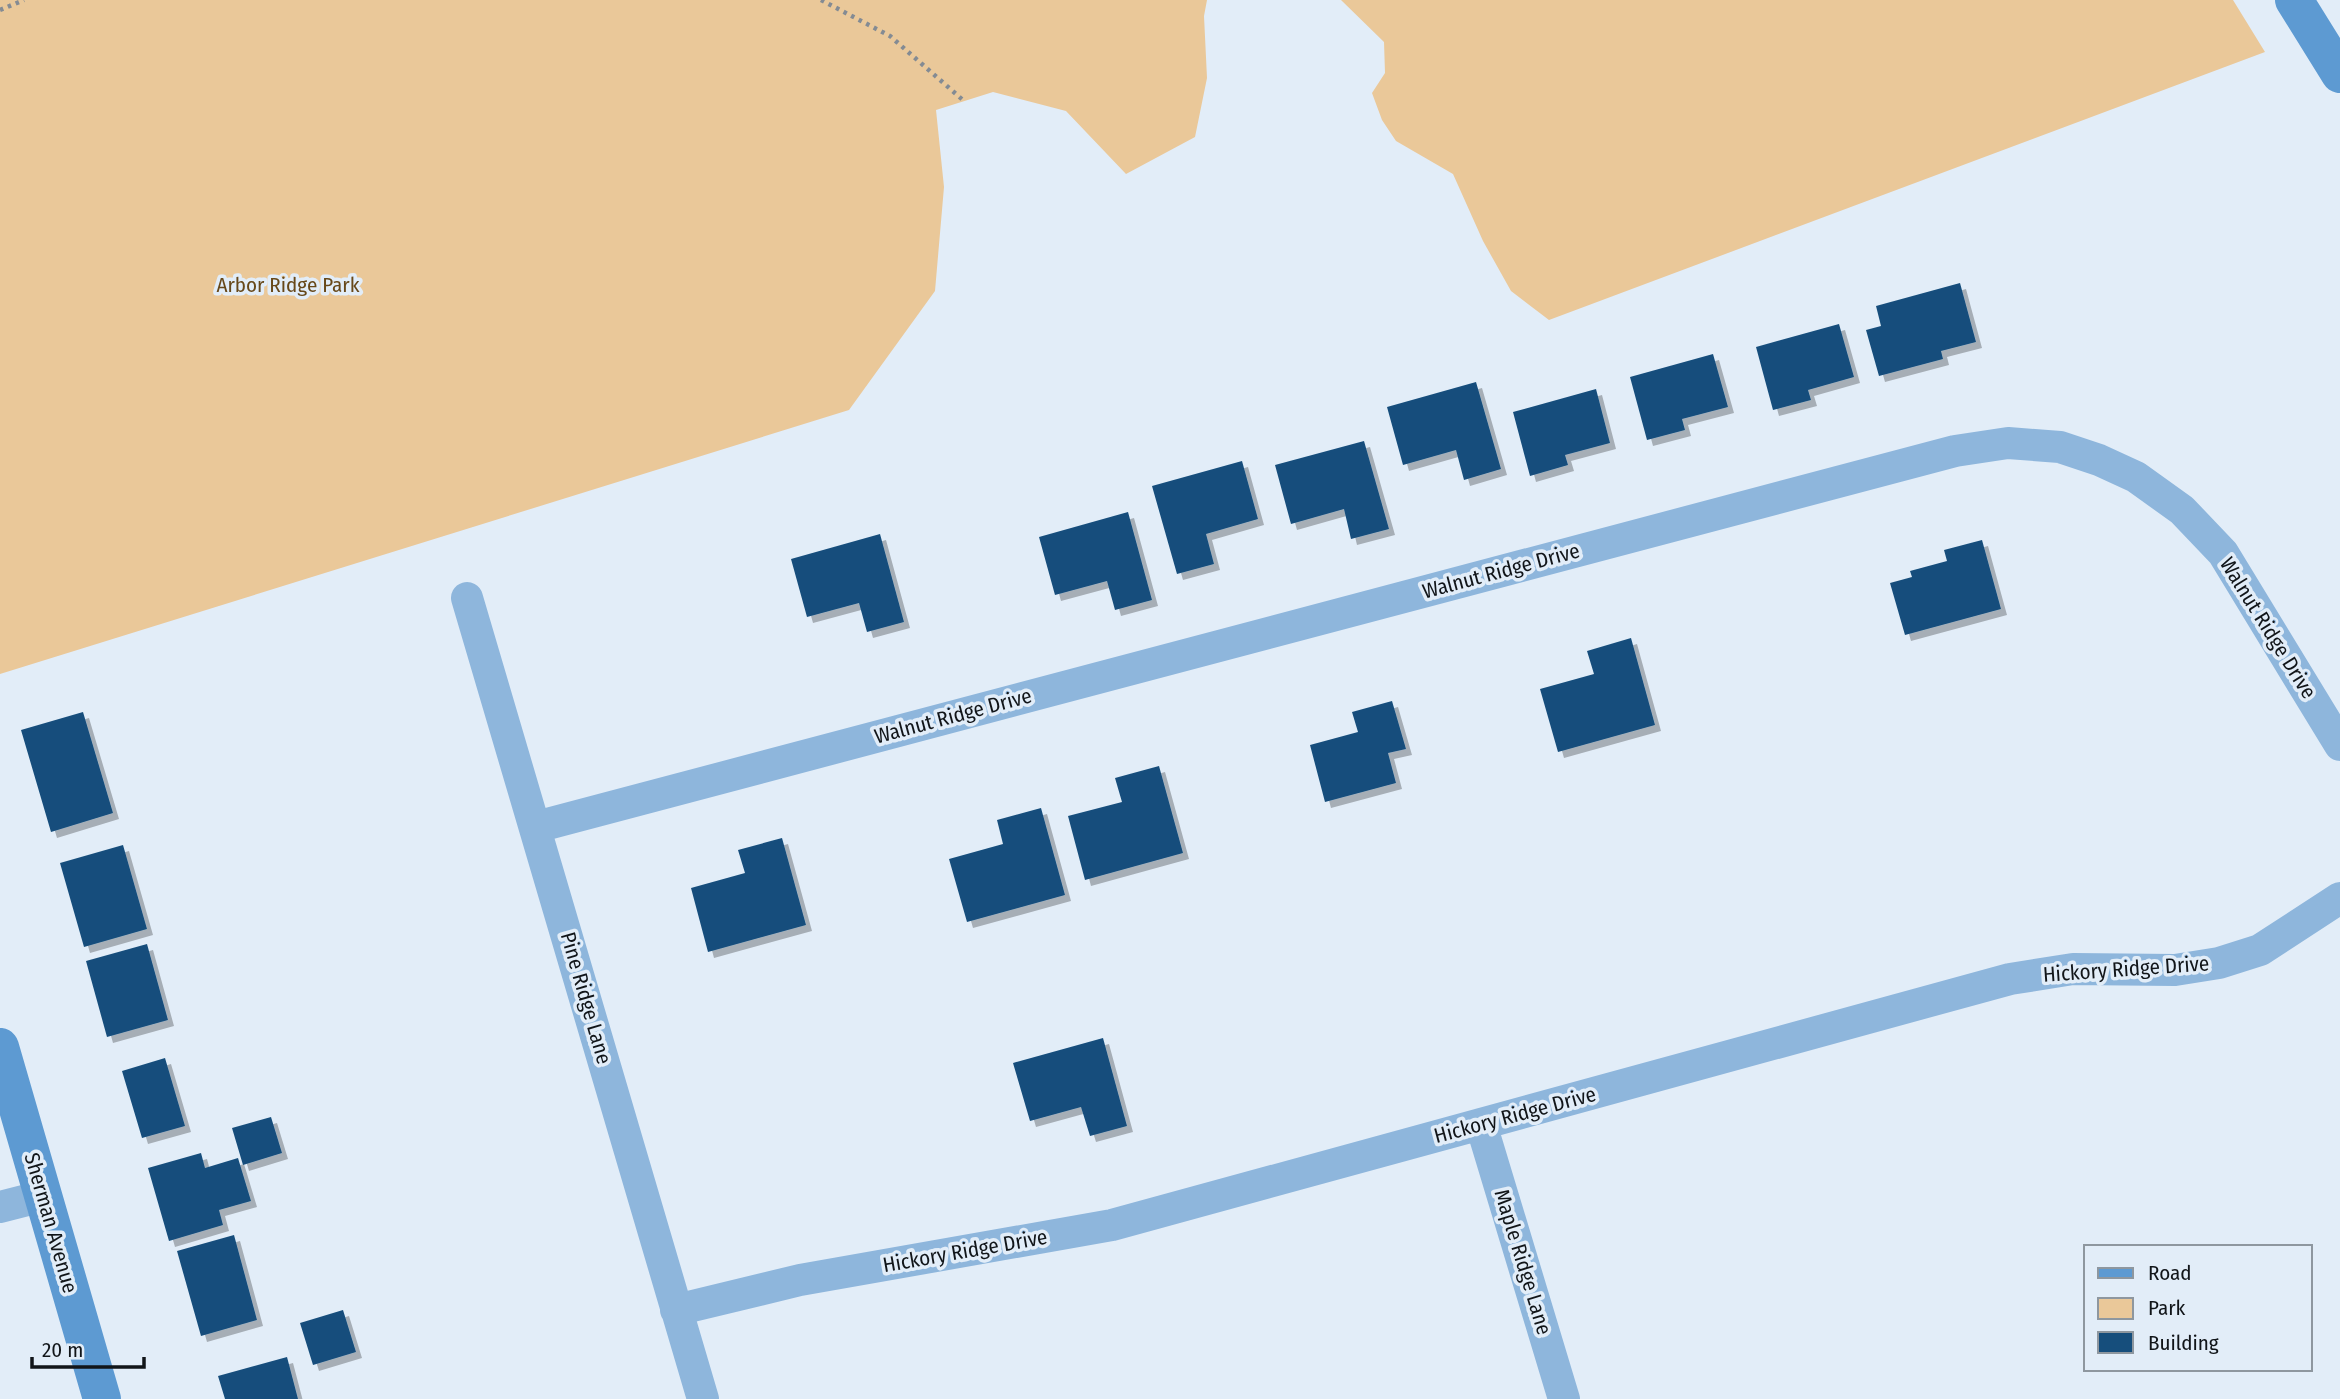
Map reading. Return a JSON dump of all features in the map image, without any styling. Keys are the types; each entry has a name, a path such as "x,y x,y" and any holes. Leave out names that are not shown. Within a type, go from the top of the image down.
{"street":[{"path":"2294,0 2340,74"},
{"name":"Walnut Ridge Drive","path":"536,827 1955,451 2008,443 2060,447 2099,460 2136,477 2182,510 2224,553 2340,745"},
{"name":"Pine Ridge Lane","path":"467,598 703,1399"},
{"name":"Hickory Ridge Drive","path":"676,1310 800,1280 1112,1225 2010,979 2073,969 2175,970 2219,963 2260,950 2340,898"},
{"name":"Sherman Avenue","path":"0,1047 102,1399"},
{"name":"Maple Ridge Lane","path":"1481,1124 1564,1399"},
{"path":"0,1208 43,1196"}],"path":[{"path":"0,10 24,0"},
{"path":"821,0 890,36 964,101"}],"green space":[{"name":"Arbor Ridge Park","path":"0,0 1207,0 1204,16 1207,78 1195,137 1126,174 1066,111 993,92 936,110 944,187 935,291 849,410 0,674"},
{"path":"1341,0 2233,0 2265,52 1549,320 1511,291 1483,241 1453,174 1396,141 1382,120 1372,93 1385,73 1384,42"}],"building":[{"path":"1960,283 1976,342 1941,351 1943,359 1879,376 1866,330 1881,326 1876,306"},
{"path":"1839,324 1854,377 1808,390 1811,400 1773,410 1756,347"},
{"path":"1713,354 1728,407 1682,419 1685,430 1647,440 1630,377"},
{"path":"1476,382 1501,469 1464,480 1456,450 1403,465 1387,407"},
{"path":"1596,389 1610,443 1565,455 1568,465 1530,476 1513,412"},
{"path":"1364,441 1389,529 1351,539 1344,509 1291,524 1275,465"},
{"path":"1242,461 1258,519 1206,534 1214,564 1177,574 1152,486"},
{"path":"1128,512 1152,600 1115,610 1107,581 1055,595 1039,537"},
{"path":"880,534 904,622 867,632 859,603 807,617 791,559"},
{"path":"1982,540 2001,609 1905,635 1890,583 1912,577 1910,571 1947,561 1944,550"},
{"path":"1631,638 1655,725 1558,752 1540,689 1594,674 1587,651"},
{"path":"1392,701 1406,749 1388,753 1396,783 1325,802 1310,745 1358,732 1352,712"},
{"path":"83,712 113,813 51,832 21,730"},
{"path":"1159,766 1183,853 1085,880 1068,816 1122,802 1115,778"},
{"path":"1041,808 1065,895 967,922 949,859 1003,844 997,820"},
{"path":"782,838 806,925 708,952 691,888 745,873 738,850"},
{"path":"123,845 147,929 84,947 60,863"},
{"path":"147,944 168,1020 107,1037 86,961"},
{"path":"1103,1038 1127,1126 1090,1136 1081,1107 1030,1121 1013,1063"},
{"path":"165,1058 185,1126 142,1138 122,1071"},
{"path":"271,1117 282,1153 243,1165 232,1128"},
{"path":"201,1153 205,1168 238,1158 251,1201 219,1210 223,1225 169,1241 148,1168"},
{"path":"234,1235 257,1320 201,1336 177,1251"},
{"path":"343,1310 356,1352 313,1365 300,1323"},
{"path":"287,1357 298,1399 225,1399 218,1376"}]}
